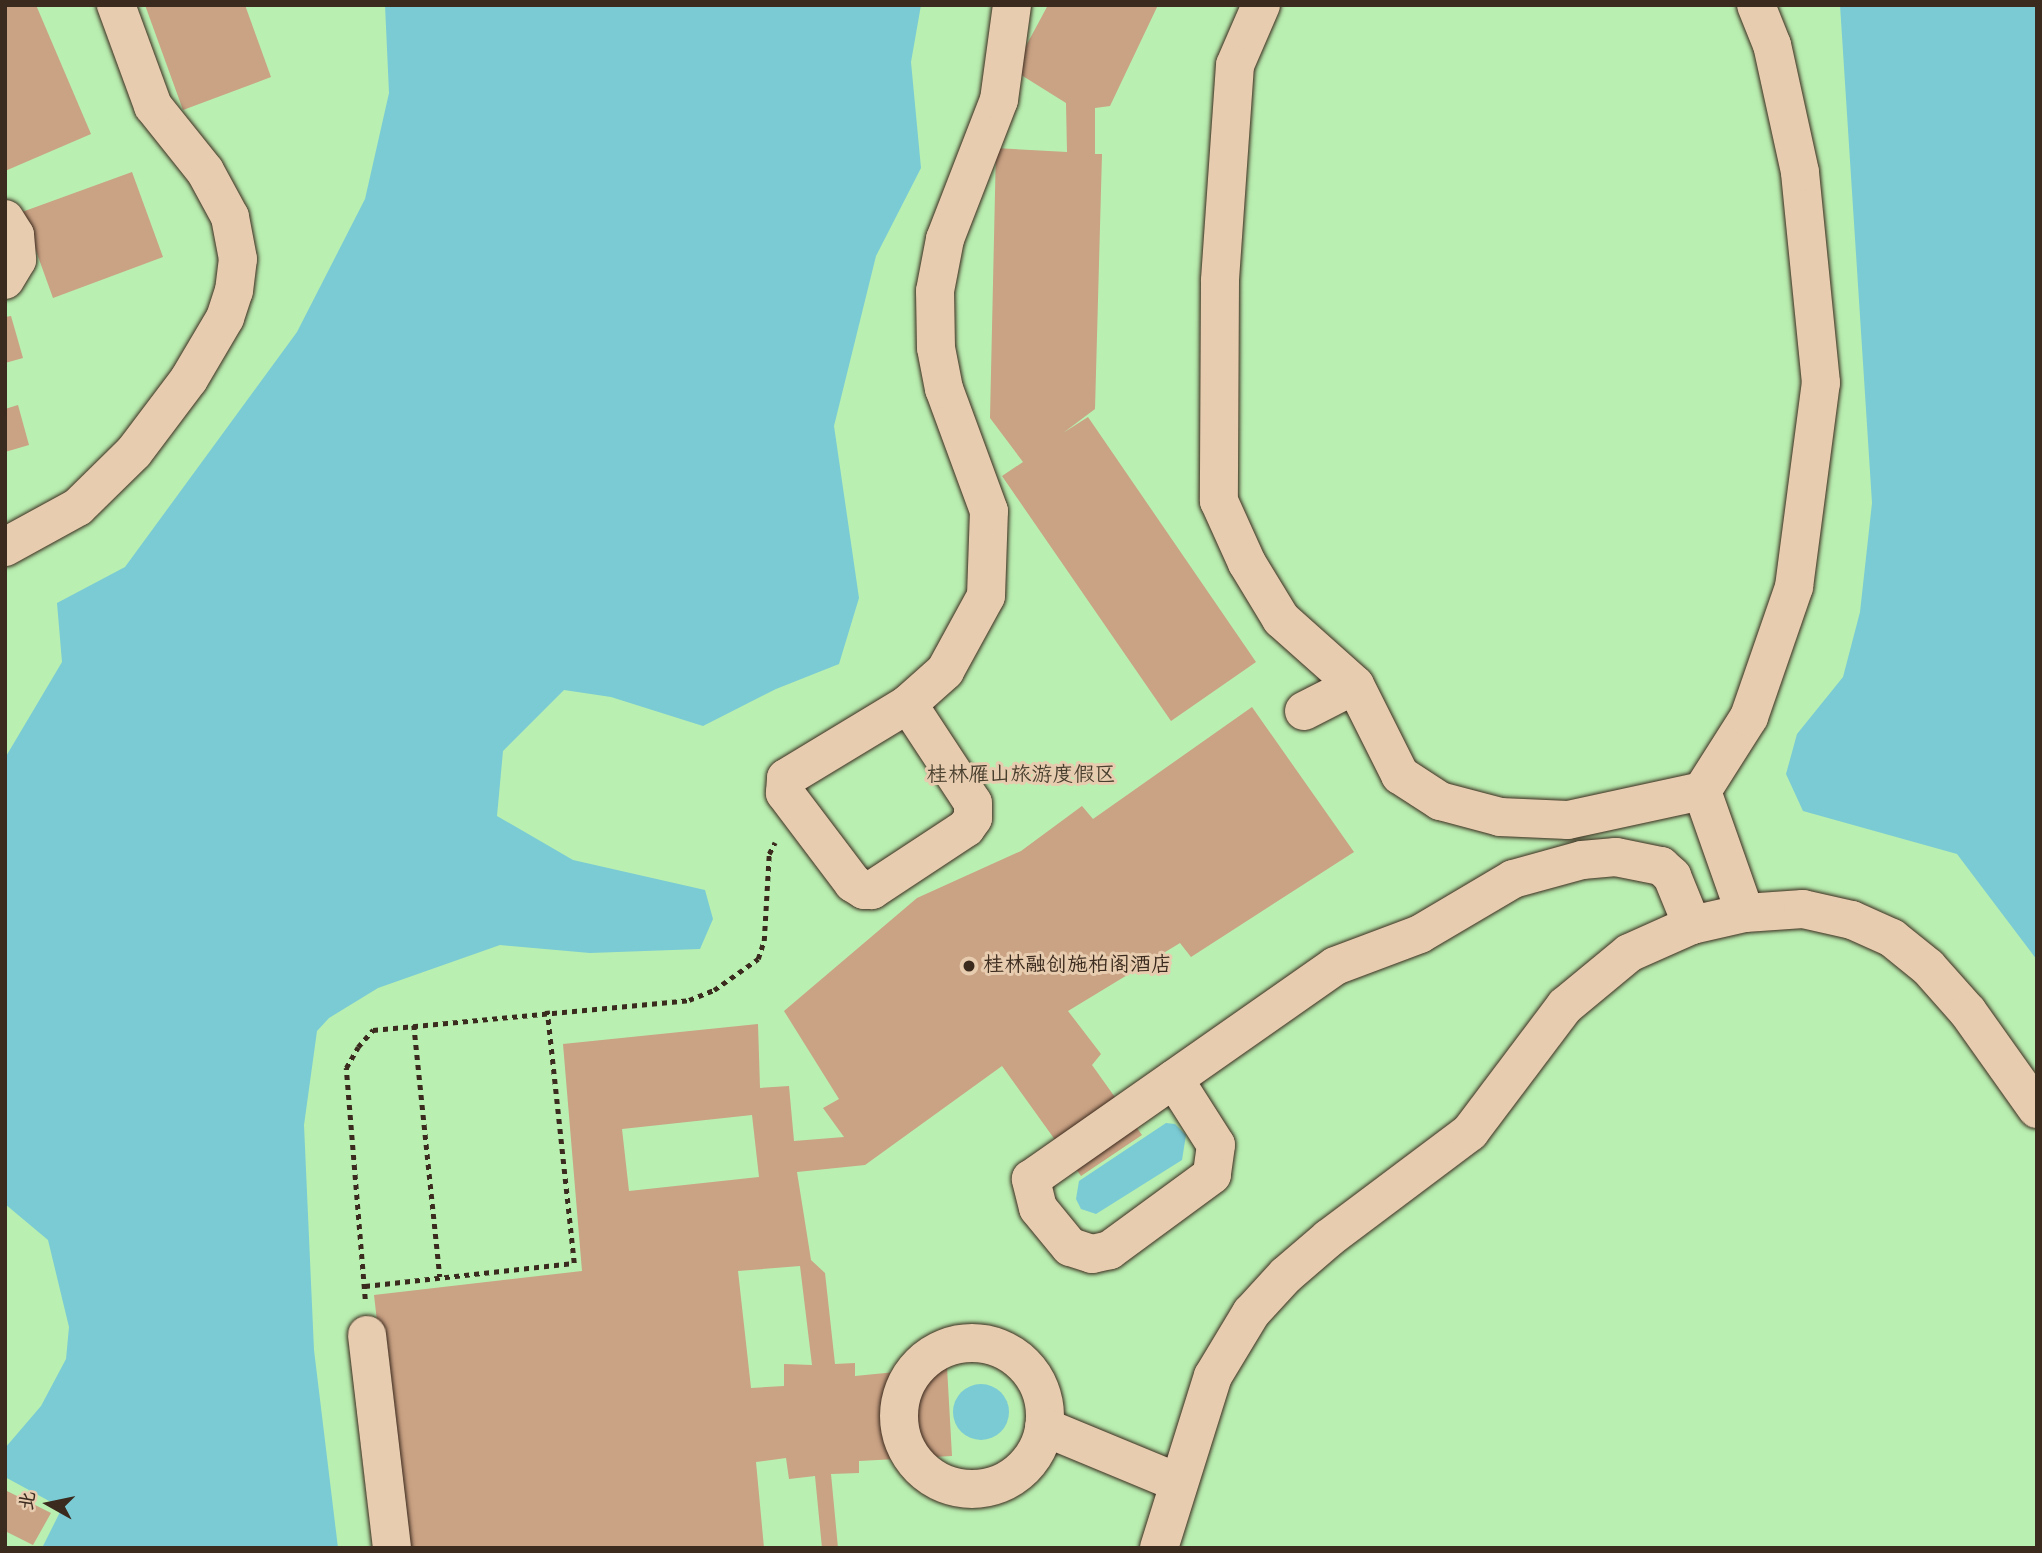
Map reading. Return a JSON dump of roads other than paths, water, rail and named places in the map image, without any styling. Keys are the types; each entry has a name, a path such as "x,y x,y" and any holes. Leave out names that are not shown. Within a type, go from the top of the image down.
{"lane":[{"path":"5,547 78,508 134,452 189,379 225,318 234,291 238,259 230,218 205,171 153,106 116,5"},
{"path":"908,704 974,803 970,824 872,890 864,890 853,883 785,793 787,774 908,704 945,671 986,596 989,511 944,389 936,348 935,291 946,239 999,100 1012,5"},
{"path":"1261,5 1236,65 1220,281 1219,500 1247,563 1281,619 1355,685 1400,775 1440,801 1500,817 1568,820 1702,791 1749,717 1794,587 1821,383 1800,172 1772,45 1756,5"},
{"path":"5,219 15,235 17,260 5,280"},
{"path":"1304,711 1355,685"},
{"path":"1702,791 1745,913"},
{"path":"1174,1079 1216,1145 1212,1175 1110,1250 1092,1254 1070,1247 1038,1208 1031,1179 1335,965 1420,933 1513,879 1582,860 1635,858 1667,869 1692,925"},
{"path":"1158,1548 1218,1365 1236,1332 1270,1291 1329,1238 1471,1132 1565,1006 1598,975 1629,953 1692,925 1783,908 1824,913 1878,930 1912,950 1968,1012 2037,1109"},
{"path":"367,1335 392,1548"},
{"path":"1044,1427 1180,1483"}],"water":[{"path":"385,5 921,5 911,62 921,168 876,256 834,426 859,598 839,664 776,689 703,726 611,697 564,690 503,751 497,816 573,860 705,890 713,919 700,949 590,953 500,945 378,988 329,1018 317,1031 304,1125 314,1350 338,1548 42,1548 62,1508 5,1477 5,1448 41,1406 66,1359 69,1327 48,1240 5,1204 5,758 62,662 57,603 125,567 297,332 365,199 389,93"},
{"path":"1840,5 2037,5 2037,960 1957,854 1803,811 1786,774 1797,734 1843,677 1860,612 1872,503"},
{"path":"1166,1123 1175,1124 1186,1135 1182,1160 1096,1214 1081,1209 1076,1199 1079,1181"},
{"path":"976,1384 986,1384 1001,1392 1007,1401 1007,1423 1001,1432 986,1440 976,1440 958,1428 953,1417 953,1407 965,1389"}],"place":[{"name":"桂林融创施柏阁酒店","path":"969,966"}],"park label":[{"name":"桂林雁山旅游度假区","path":"1021,776"}]}
